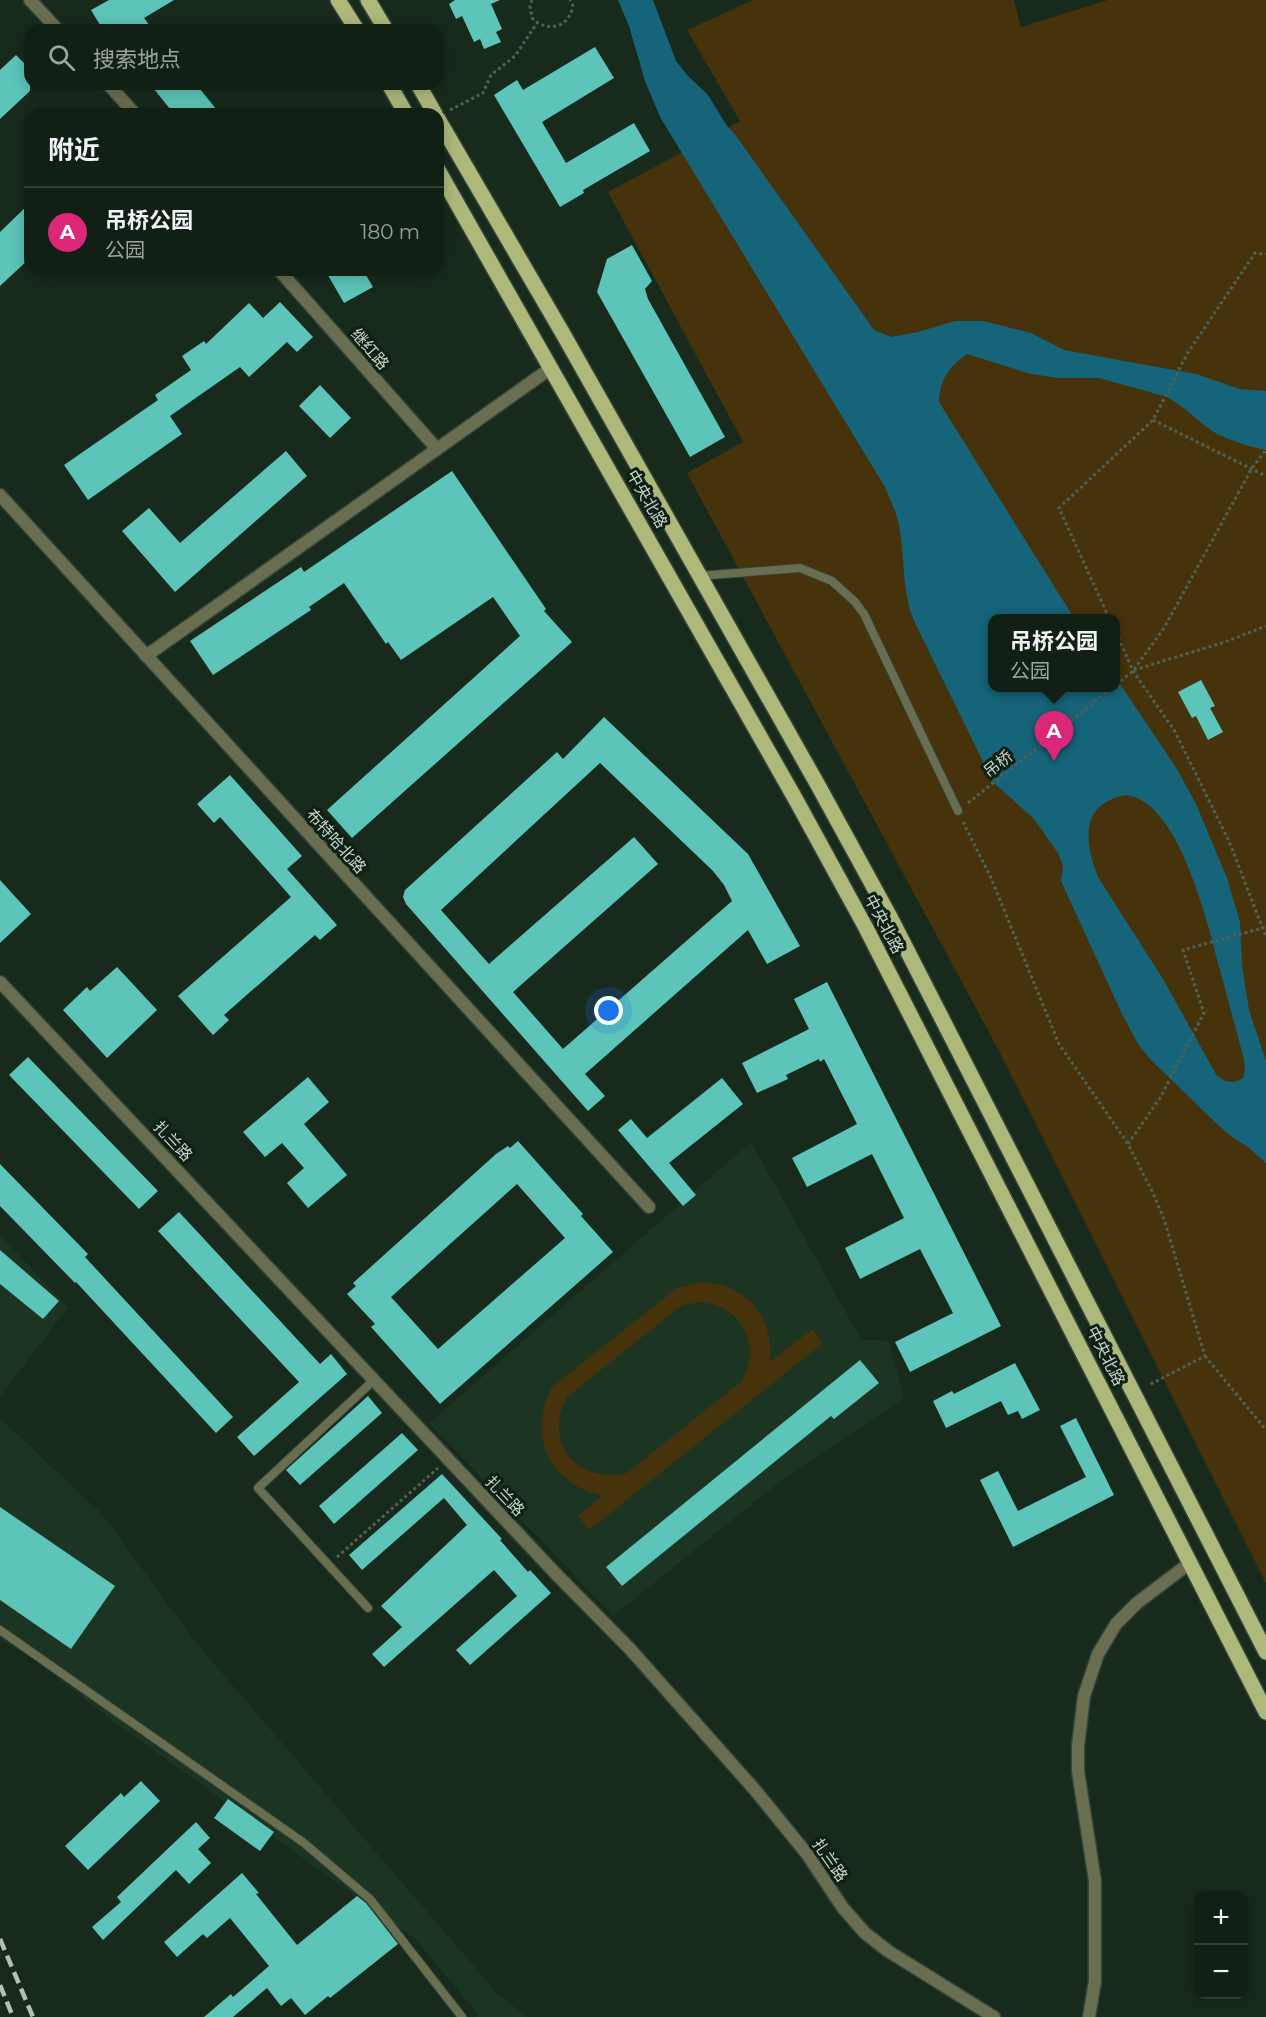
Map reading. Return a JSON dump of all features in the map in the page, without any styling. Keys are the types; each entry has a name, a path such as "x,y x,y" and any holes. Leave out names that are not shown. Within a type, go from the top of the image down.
{"main road":[{"path":"338,0 353,24"},
{"path":"368,0 382,24"},
{"path":"392,90 402,108"},
{"name":"中央北路","path":"422,90 435,108"},
{"name":"中央北路","path":"444,122 889,915 1266,1652"},
{"name":"中央北路","path":"444,181 866,928 1266,1712"}],"street":[{"path":"30,0 52,24"},
{"path":"113,90 130,108"},
{"name":"继红路","path":"284,276 437,449"},
{"path":"146,656 551,368"},
{"name":"布特哈北路","path":"0,495 650,1207"},
{"name":"扎兰路","path":"0,982 557,1575 630,1649 755,1790 807,1854 843,1908 865,1933 888,1951 994,2017"},
{"path":"1089,2017 1095,1981 1095,1881 1078,1771 1078,1746 1084,1696 1098,1654 1116,1624 1137,1603 1191,1562"}],"lane":[{"path":"699,576 800,568 817,573 844,591 864,614 958,811"},
{"path":"368,1608 258,1488 374,1380"},
{"path":"0,1630 304,1843 369,1899 462,2017"}],"path":[{"path":"532,0 530,12 537,23 551,27 564,23 572,13 573,6 570,0"},
{"path":"444,113 483,93 491,75 514,56 537,23"},
{"path":"1107,614 1059,508 1153,420 1186,354 1256,253 1266,254"},
{"path":"1153,420 1266,476"},
{"path":"1133,671 1164,628 1252,468 1266,450"},
{"path":"1133,671 1225,642 1266,626"},
{"path":"1120,642 1133,671 1174,730 1229,841 1266,937"},
{"name":"吊桥","path":"1120,681 1133,671"},
{"name":"吊桥","path":"958,811 1107,692"},
{"path":"958,811 991,879 1059,1044 1128,1144 1141,1167 1164,1219 1205,1356 1266,1430"},
{"path":"1128,1144 1160,1098 1204,1013 1183,950 1264,927"},
{"path":"1134,1393 1205,1356"},
{"path":"329,1564 448,1459"}],"shaded area":[{"path":"753,0 1014,0 1021,27 1108,0 1266,0 1266,1583 998,1049 687,473 743,442 608,192 740,121 687,30"},
{"path":"751,1142 861,1339 888,1341 904,1398 777,1484 613,1616 429,1423"},
{"path":"0,1235 68,1308 0,1396"},
{"path":"701,1282 718,1284 745,1297 762,1317 770,1345 770,1362 812,1329 823,1343 589,1530 578,1516 602,1496 584,1490 569,1481 556,1469 543,1440 542,1423 545,1406 552,1387 677,1288","holes":["702,1302 716,1306 738,1320 749,1341 750,1354 742,1381 627,1473 609,1475 593,1473 569,1457 562,1444 559,1430 560,1414 567,1397 682,1305"]},
{"path":"0,1418 103,1515 193,1639 496,1992 527,2017 478,2017 474,2009 415,1939 113,1721 29,1656 0,1640"}],"water":[{"path":"618,0 653,0 676,61 708,95 727,126 874,330 891,337 955,321 983,321 1031,333 1064,350 1196,374 1240,389 1266,391 1266,450 1241,444 1217,434 1164,396 1099,378 1059,378 1031,374 967,354 947,374 941,387 939,402 1072,614 988,614 988,692 1120,692 1120,684 1177,769 1196,804 1227,878 1240,922 1242,966 1249,1010 1266,1061 1266,1163 1218,1125 1150,1059 1138,1044 1061,881 1063,866 1058,853 1034,819 993,782 915,623 906,589 899,525 885,487 660,117 645,81 629,26","holes":["1126,795 1145,802 1162,819 1189,868 1208,925 1244,1059 1243,1078 1233,1082 1217,1076 1163,979 1098,877 1093,864 1090,851 1090,826 1093,815 1100,806 1111,799"]}],"building":[{"path":"109,0 174,0 144,18 148,24 99,24 91,10"},
{"path":"455,0 500,0 491,4 502,29 496,32 501,42 484,49 480,39 474,42 462,16 456,19 449,4"},
{"path":"595,47 614,78 542,122 566,163 634,123 650,151 583,190 584,193 560,207 494,95 517,80 523,90"},
{"path":"16,55 24,63 24,90 30,91 0,119 0,70"},
{"path":"155,90 201,90 215,108 169,108"},
{"path":"24,209 24,264 0,286 0,232"},
{"path":"632,245 652,281 645,289 648,299 725,437 690,457 597,292 607,259"},
{"path":"328,276 367,276 373,287 344,303"},
{"path":"280,302 313,337 297,352 287,342 249,377 240,367 170,416 182,434 88,500 64,465 158,400 155,395 191,370 182,356 204,341 206,344 249,303 263,318"},
{"path":"320,385 351,418 330,438 299,406"},
{"path":"286,451 307,476 175,592 122,531 149,508 180,543"},
{"path":"452,471 546,609 544,611 572,642 352,838 327,810 520,636 493,597 401,660 388,642 386,644 344,583 309,607 311,610 213,675 190,641 301,567 304,572"},
{"path":"1201,680 1215,706 1210,708 1223,732 1208,740 1196,716 1192,718 1178,692"},
{"path":"604,717 748,854 800,946 767,964 748,930 585,1074 605,1096 588,1111 406,904 403,897 405,890 557,752 563,759","holes":["600,763 713,871 724,885 732,901 563,1049 513,992 658,864 634,837 489,964 441,910"]},
{"path":"230,775 302,856 287,869 337,925 320,940 315,935 224,1015 229,1020 213,1035 178,996 291,897 220,817 214,823 197,804"},
{"path":"0,880 31,914 0,943"},
{"path":"117,967 157,1010 107,1058 63,1010 87,987 90,991"},
{"path":"827,982 1001,1326 910,1372 895,1342 953,1313 920,1249 860,1279 845,1248 904,1218 872,1154 807,1187 792,1158 857,1124 824,1059 820,1062 819,1059 786,1075 788,1079 757,1093 742,1063 809,1029 794,999"},
{"path":"28,1057 158,1191 139,1209 9,1075"},
{"path":"308,1077 329,1102 304,1124 347,1175 308,1208 287,1183 304,1168 282,1143 265,1157 243,1132"},
{"path":"722,1078 743,1104 669,1163 696,1195 683,1206 618,1130 631,1119 647,1138"},
{"path":"518,1141 583,1214 581,1216 613,1252 440,1404 371,1327 375,1324 347,1294 356,1286 353,1283 496,1154 508,1146 510,1148","holes":["517,1184 565,1238 438,1349 391,1297"]},
{"path":"0,1164 88,1254 85,1257 233,1417 216,1433 76,1282 0,1206"},
{"path":"179,1212 320,1364 331,1354 347,1374 254,1456 237,1437 299,1382 158,1231"},
{"path":"0,1250 59,1301 43,1319 0,1284"},
{"path":"860,1360 879,1383 834,1419 831,1416 622,1586 606,1567"},
{"path":"1015,1363 1040,1410 1022,1419 1018,1411 1008,1415 1001,1401 946,1428 933,1401 952,1391 954,1394"},
{"path":"368,1396 382,1413 300,1485 286,1470"},
{"path":"1076,1418 1114,1495 1013,1547 980,1480 998,1471 1018,1511 1086,1477 1060,1426"},
{"path":"402,1433 418,1450 334,1524 319,1506"},
{"path":"442,1474 502,1539 500,1540 528,1572 530,1570 551,1593 470,1665 456,1650 517,1596 494,1570 384,1667 372,1654 402,1627 381,1606 467,1525 444,1498 362,1570 349,1555"},
{"path":"0,1507 115,1586 71,1649 0,1600"},
{"path":"141,1781 160,1801 88,1870 65,1846 121,1793 124,1797"},
{"path":"228,1799 274,1832 260,1851 214,1818"},
{"path":"196,1822 210,1838 198,1849 211,1863 189,1884 176,1870 103,1940 92,1927 121,1902 117,1897"},
{"path":"242,1873 297,1945 357,1896 366,1903 398,1944 305,2015 291,1998 281,2006 267,1988 233,2017 204,2017 231,1994 233,1997 269,1966 230,1918 207,1938 203,1934 177,1957 164,1942"}],"railway":[{"path":"0,1939 33,2017"},
{"path":"0,1985 13,2017"}],"place":[{"name":"吊桥公园","path":"1054,761"}]}
